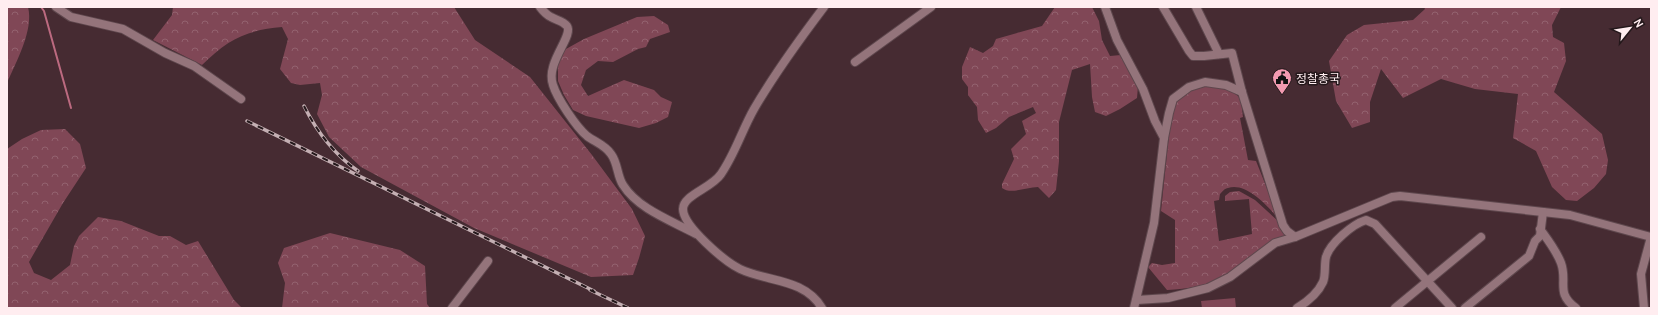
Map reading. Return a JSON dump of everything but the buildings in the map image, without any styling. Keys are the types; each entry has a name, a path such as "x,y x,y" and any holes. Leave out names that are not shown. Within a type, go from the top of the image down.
{"street":[{"path":"56,7 71,17 122,29 165,53 194,66 241,99"},
{"path":"540,7 550,17 565,24 568,28 568,33 553,64 551,77 553,86 576,124 587,136 603,146 611,154 618,176 630,195 655,214 700,236"},
{"path":"822,308 804,289 740,269 729,263 700,236 686,220 683,210 683,203 687,198 712,184 721,174 729,162 748,120 766,88 824,7"},
{"path":"855,62 931,7"},
{"path":"1105,7 1117,40 1142,89 1155,121 1164,138"},
{"path":"1163,7 1193,56 1232,53 1242,92 1283,225 1287,231 1295,237"},
{"path":"1196,7 1219,54"},
{"path":"1242,92 1226,85 1205,82 1189,87 1173,99 1164,138 1154,223 1135,304 1168,298 1208,288 1230,277 1275,243 1295,237 1392,197 1400,196 1570,215 1651,237 1641,274 1644,308"},
{"path":"1465,308 1529,256 1535,241 1540,236 1543,212"},
{"path":"1297,308 1310,298 1324,281 1327,256 1331,248 1347,231 1360,222 1366,220 1375,224 1427,283 1452,308"},
{"path":"1540,228 1556,251 1562,265 1564,275 1562,283 1564,293 1569,303 1576,308"},
{"path":"1395,308 1481,237"},
{"path":"452,308 488,261"}],"green space":[{"path":"7,7 28,7 29,26 23,46 7,83"},
{"path":"173,7 454,7 475,40 530,77 592,155 632,209 645,236 633,275 591,277 474,228 361,167 329,137 317,114 322,95 320,83 300,85 291,83 280,69 288,39 282,27 269,28 238,38 220,49 202,65 153,40 172,15"},
{"path":"1055,7 1092,7 1099,21 1102,40 1110,56 1121,55 1138,86 1137,98 1106,116 1095,112 1092,97 1090,64 1072,70 1059,122 1059,161 1056,190 1049,198 1038,187 1014,191 1002,188 1002,184 1014,159 1011,149 1026,134 1022,121 1036,113 1033,107 1009,117 996,128 986,133 978,120 977,107 968,95 968,87 962,79 962,67 970,47 983,53 993,46 996,39 1042,26"},
{"path":"1424,7 1561,7 1552,25 1553,37 1564,43 1566,61 1554,92 1602,134 1608,160 1606,174 1594,188 1577,201 1566,200 1552,187 1536,151 1513,138 1518,94 1475,89 1441,79 1403,98 1381,69 1370,102 1370,122 1352,128 1336,101 1329,61 1347,35 1364,25 1413,20 1425,9"},
{"path":"654,16 668,25 670,32 650,39 646,47 638,49 613,62 598,61 586,70 581,85 588,96 624,80 654,90 661,97 672,102 668,117 656,123 639,128 586,116 573,110 558,81 558,59 566,49 584,39 637,17"},
{"path":"1210,85 1223,88 1239,97 1243,117 1240,118 1248,160 1256,161 1272,201 1276,216 1261,200 1248,191 1235,187 1226,189 1220,194 1219,200 1214,201 1219,241 1252,234 1249,199 1225,201 1225,196 1230,192 1239,191 1255,200 1279,222 1286,237 1262,248 1219,279 1198,286 1167,290 1148,267 1152,263 1162,265 1175,263 1175,220 1161,211 1170,125 1175,103 1180,96 1197,87"},
{"path":"65,129 80,144 86,168 63,203 29,262 34,273 51,280 70,265 74,246 79,236 98,217 121,221 159,236 170,236 186,245 198,241 234,300 242,308 7,308 7,149 22,139 41,130"},
{"path":"330,233 400,250 425,266 427,304 430,308 282,308 285,283 278,263 284,248"},
{"path":"1235,298 1236,308 1202,308 1201,301"}],"waterway":[{"path":"41,7 44,11 71,108"}],"railway":[{"path":"304,106 327,142 342,158 358,171"},
{"path":"247,121 594,291"},
{"path":"590,290 628,308"}],"place":[{"name":"정찰총국","path":"1282,95"}]}
